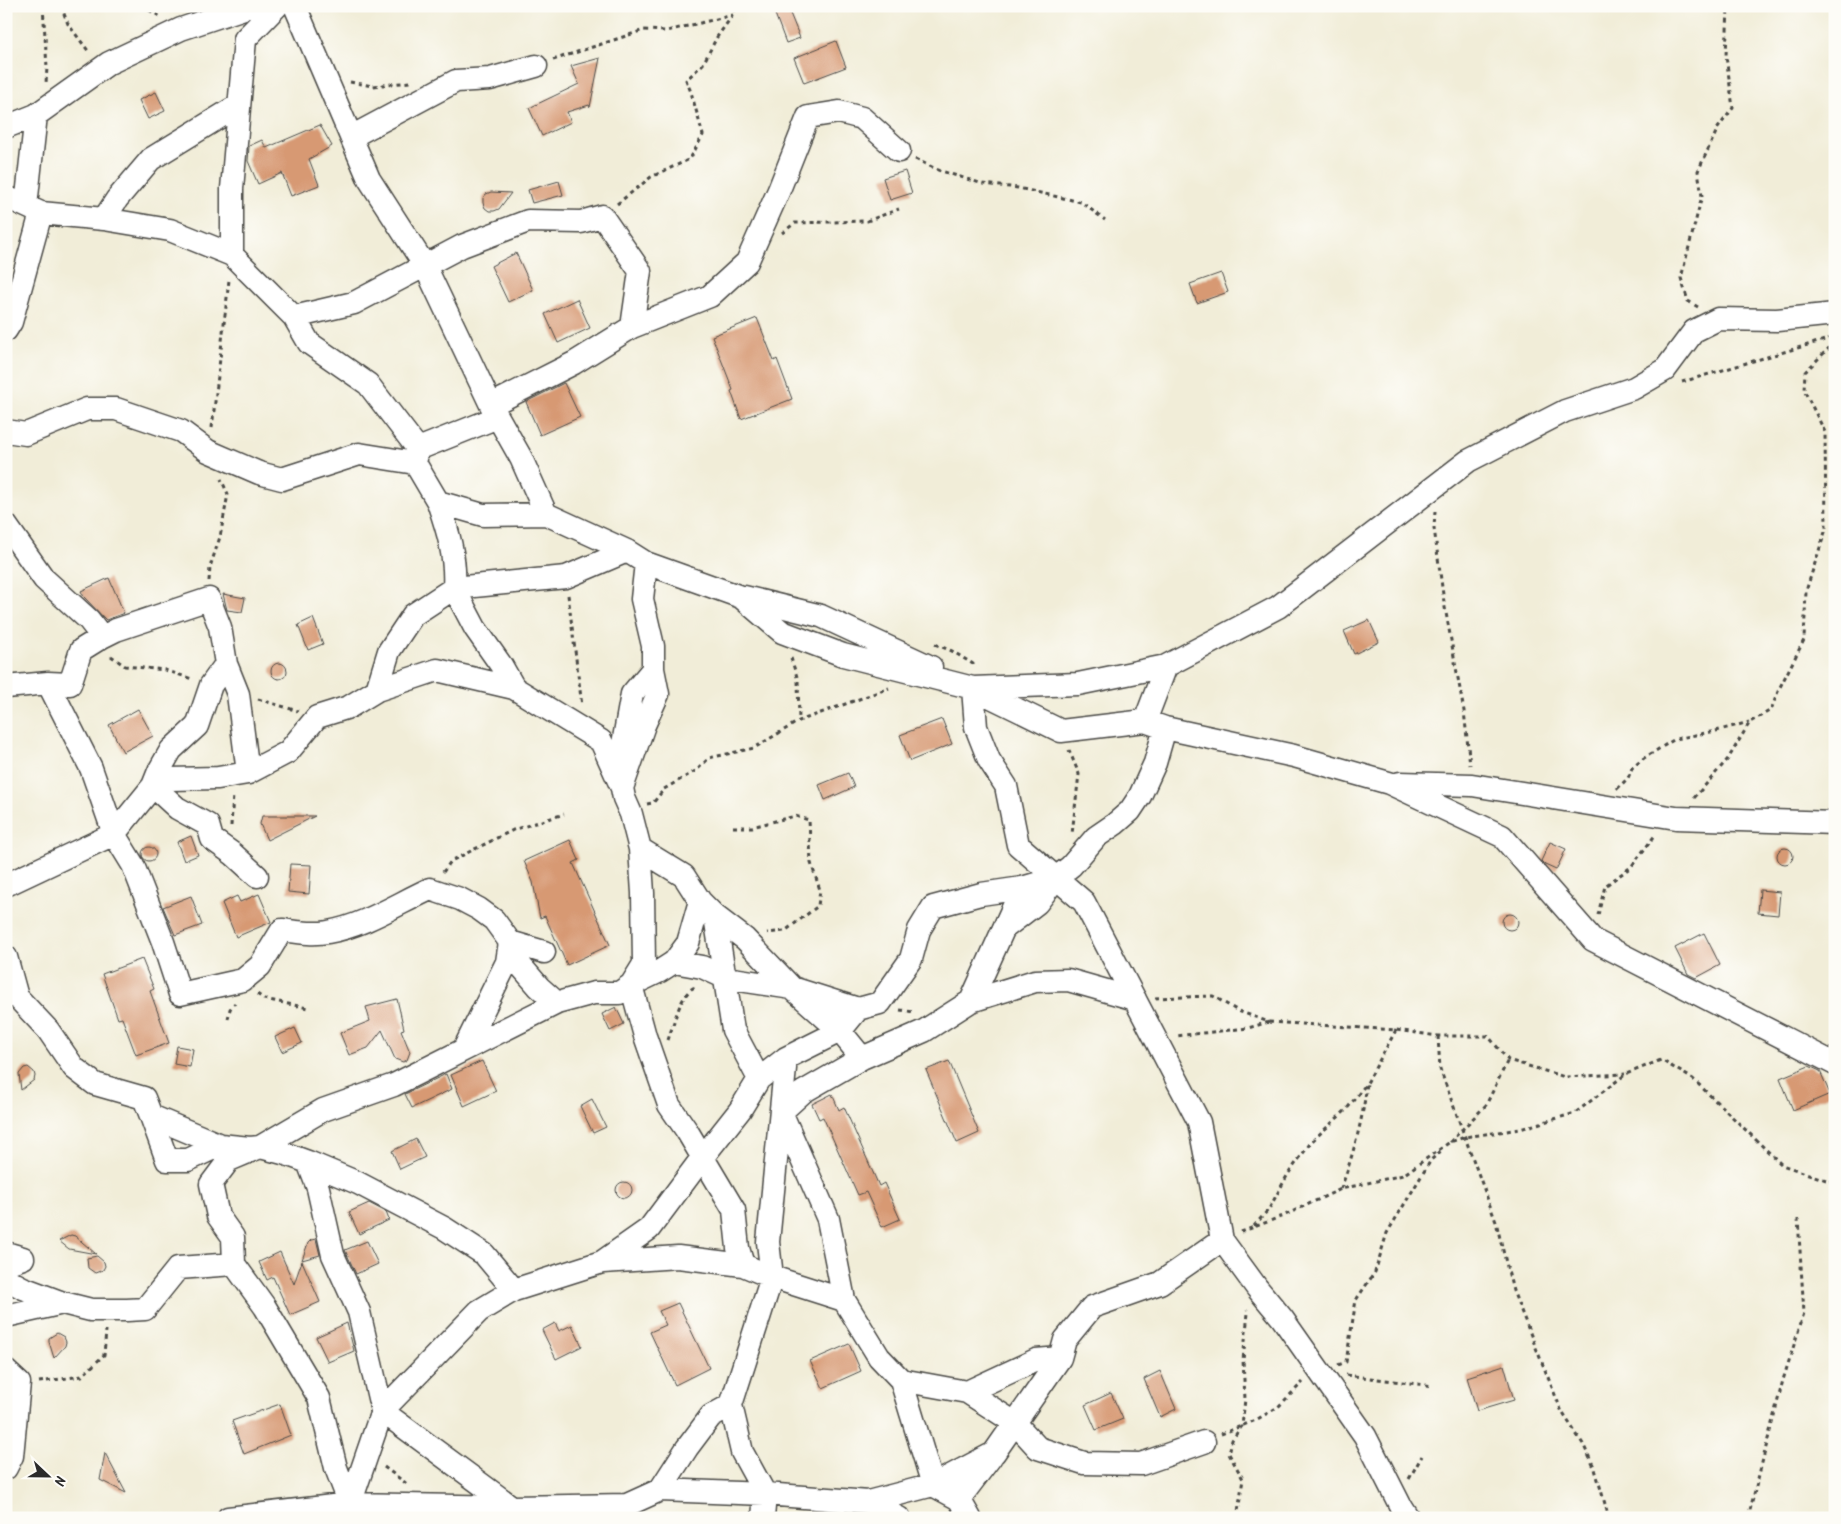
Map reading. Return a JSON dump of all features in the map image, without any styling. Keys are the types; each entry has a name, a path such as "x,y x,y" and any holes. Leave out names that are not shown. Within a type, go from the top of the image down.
{"street":[{"path":"6,127 36,115 109,63 181,29 250,6"},
{"path":"232,255 232,189 245,39 277,6"},
{"path":"295,6 369,178 426,266 495,411 521,458 546,514"},
{"path":"351,137 456,81 490,78 536,66"},
{"path":"104,219 117,199 150,159 239,105"},
{"path":"6,431 26,434 87,409 116,409 180,431 208,451 258,473 282,480 359,454 416,456 495,411 632,327 710,296 747,262 779,190 808,117 839,112 862,118 899,151"},
{"path":"6,330 11,322 36,115"},
{"path":"24,205 170,230 232,255 294,317 309,343 368,384 416,456 438,502 451,539 455,572 454,588 475,628 502,665 514,688"},
{"path":"294,317 354,303 462,246 528,221 581,222 602,216 640,270 632,327"},
{"path":"741,597 782,632 843,655 973,688 1078,684 1166,666 1278,607 1468,461 1566,411 1634,388 1665,370 1694,331 1718,319 1777,320 1835,314"},
{"path":"438,502 483,515 546,514 627,551 646,563 741,597 821,616 1061,731 1155,725 1294,756 1389,783 1502,836 1593,940 1835,1064"},
{"path":"6,525 44,580 89,620 102,636"},
{"path":"377,690 389,651 413,614 454,588 566,577 627,551"},
{"path":"623,793 644,725 658,694 653,646 642,599 646,563"},
{"path":"6,687 48,683 70,684 81,650 102,636 208,599 220,627 226,664 238,694 241,773"},
{"path":"6,885 114,834 153,786 171,750 197,726 211,685 226,664"},
{"path":"1005,928 1037,903 1096,837 1130,811 1140,796 1155,763 1155,725 1166,666"},
{"path":"153,786 170,778 218,778 241,773 288,752 317,717 349,706 377,690 437,670 514,688 600,740 631,814 640,849 644,964 631,985 669,1105 687,1131 734,1210 738,1248 743,1265"},
{"path":"48,683 91,768 114,834 133,864 163,942 180,994 243,980 260,966 282,930 304,933 328,932 377,916 430,889 460,899 494,920 510,942 520,965 556,1003"},
{"path":"973,688 976,728 989,760 1006,786 1018,845 1064,872 1084,902 1199,1122 1222,1240 1321,1372 1366,1436 1408,1518"},
{"path":"1389,783 1472,785 1676,818 1835,823"},
{"path":"153,786 177,808 208,825 212,839 233,854 257,876"},
{"path":"640,849 684,876 708,909 745,939 792,988 840,1031 862,1058"},
{"path":"674,962 702,967 726,978 792,988 858,1009 880,1003 911,959 919,930 933,907 981,894 1022,888 1064,872"},
{"path":"971,1001 1022,888"},
{"path":"351,1511 336,1468 319,1398 265,1307 234,1264 233,1237 218,1216 211,1184 229,1160 260,1147 323,1110 394,1085 556,1003 594,993 619,993 660,971 674,962 688,943 708,909"},
{"path":"708,909 726,978 733,1030 759,1079"},
{"path":"510,942 544,952"},
{"path":"464,1049 506,962 510,942"},
{"path":"6,956 11,996 48,1030 74,1068 95,1084 144,1098 167,1160 188,1160 220,1145"},
{"path":"781,1112 803,1092 862,1058 924,1032 971,1001 1036,981 1068,980 1134,999"},
{"path":"602,1262 649,1229 740,1110 759,1079 786,1058 840,1031 858,1009"},
{"path":"763,1518 765,1494 742,1452 732,1404 772,1277 768,1242 786,1058"},
{"path":"781,1112 828,1219 844,1300 878,1357 901,1380 933,1485 964,1509 994,1453 1060,1358 1065,1340 1092,1307 1160,1283 1222,1240"},
{"path":"151,1116 220,1145 260,1147 286,1154 358,1183 444,1228 484,1254 514,1290"},
{"path":"308,1162 318,1188 333,1255 359,1312 382,1411 513,1512"},
{"path":"6,1253 23,1258 6,1264"},
{"path":"351,1511 382,1411 479,1311 514,1290 602,1262 678,1257 743,1265 772,1277 844,1300"},
{"path":"6,1279 23,1288 63,1303 91,1310 145,1309 178,1268 234,1264"},
{"path":"6,1316 63,1303"},
{"path":"967,1392 1036,1360 1060,1358"},
{"path":"6,1468 12,1456 12,1377"},
{"path":"901,1380 967,1392 1015,1423 1038,1448 1084,1463 1141,1464 1204,1442"},
{"path":"660,1490 686,1448 711,1416 732,1404"},
{"path":"228,1518 351,1511 513,1512 627,1505 660,1490 765,1494 868,1502 933,1485 994,1453"},
{"path":"868,1502 899,1518"}],"path":[{"path":"36,115 45,90 47,67 43,6"},
{"path":"61,6 68,24 89,52 109,63"},
{"path":"602,216 651,178 690,159 703,135 686,80 703,64 717,37 733,15 734,6"},
{"path":"1718,319 1688,301 1681,278 1702,196 1698,171 1718,128 1733,108 1726,56 1728,6"},
{"path":"536,66 644,30 667,31 733,15"},
{"path":"326,77 373,86 417,82"},
{"path":"899,151 938,170 983,184 1018,188 1081,202 1104,220"},
{"path":"782,234 795,223 867,220 899,209"},
{"path":"208,599 210,567 220,537 228,494 208,451 232,255"},
{"path":"1676,384 1835,336"},
{"path":"1601,805 1628,778 1632,768 1644,758 1675,739 1716,732 1750,722 1771,710 1779,689 1804,640 1806,591 1826,529 1825,432 1804,390 1805,372 1835,342"},
{"path":"1435,486 1435,537 1444,602 1464,711 1472,785"},
{"path":"566,577 582,711"},
{"path":"782,632 798,680 799,721"},
{"path":"102,636 104,651 125,666 165,670 211,685"},
{"path":"623,793 636,807 653,803 664,788 697,770 709,758 754,748 799,721 890,688"},
{"path":"238,694 317,717"},
{"path":"1593,940 1605,886 1631,867 1662,825 1676,818 1728,759 1750,722"},
{"path":"1061,731 1079,774 1064,872"},
{"path":"233,854 231,824 241,773"},
{"path":"430,889 451,861 513,830 564,814"},
{"path":"733,826 752,827 796,816 809,820 811,863 820,890 818,906 785,931 754,935 745,939"},
{"path":"657,1071 680,1005 692,988 726,978"},
{"path":"256,993 264,998 308,1008"},
{"path":"1134,999 1213,996 1238,1010 1269,1022 1396,1030 1438,1036 1488,1036 1508,1060 1565,1077 1626,1074"},
{"path":"1155,1038 1248,1028 1269,1022"},
{"path":"1252,1228 1269,1209 1288,1174 1312,1142 1346,1110 1367,1082 1396,1030"},
{"path":"1438,1036 1440,1069 1496,1222 1513,1291 1562,1412 1583,1444 1595,1469 1609,1518"},
{"path":"1204,1442 1242,1426 1278,1407 1300,1384 1321,1372 1346,1362 1356,1300 1376,1272 1387,1233 1431,1160 1486,1105 1508,1060"},
{"path":"1222,1240 1341,1189 1403,1175 1450,1142 1520,1129 1575,1114 1626,1074 1661,1060 1694,1079 1782,1165 1835,1183"},
{"path":"1341,1189 1365,1104 1367,1082"},
{"path":"1748,1518 1782,1380 1804,1313 1798,1219"},
{"path":"1237,1518 1242,1479 1229,1454 1232,1440 1242,1426 1244,1399 1243,1360 1248,1313 1246,1306"},
{"path":"12,1377 51,1381 82,1376 104,1355 107,1331 91,1310"},
{"path":"1321,1372 1432,1386"},
{"path":"368,1454 427,1512"}],"building":[{"path":"772,6 787,6 800,38 786,43"},
{"path":"836,41 846,67 804,83 794,58"},
{"path":"600,58 590,107 589,105 567,112 571,122 542,136 529,108 579,84 571,66"},
{"path":"156,92 165,111 148,119 139,100"},
{"path":"320,125 332,146 309,159 319,185 291,196 282,173 258,184 248,161 249,146 262,140 266,148"},
{"path":"905,171 912,193 890,200 883,178"},
{"path":"559,181 563,195 532,203 528,190"},
{"path":"491,192 511,193 499,209 489,211 485,208 483,198"},
{"path":"516,253 533,290 508,302 491,266"},
{"path":"1221,273 1228,292 1197,303 1190,284"},
{"path":"577,299 590,328 558,343 545,314"},
{"path":"757,318 774,361 777,359 792,399 741,419 731,391 733,390 712,336"},
{"path":"564,383 580,417 540,435 526,402"},
{"path":"109,578 124,613 106,620 84,597 81,591"},
{"path":"223,594 245,598 242,612 227,610"},
{"path":"313,618 323,644 308,650 298,625"},
{"path":"1369,620 1379,642 1354,654 1344,631"},
{"path":"279,663 285,665 287,671 285,677 279,679 273,677 271,671 273,665"},
{"path":"138,709 153,736 123,752 109,725"},
{"path":"942,719 952,744 910,761 900,735"},
{"path":"848,773 854,787 825,800 819,785"},
{"path":"262,816 315,816 267,840 260,824"},
{"path":"191,836 198,855 184,861 177,842"},
{"path":"570,840 579,860 573,863 610,945 567,965 545,916 540,918 533,882 524,861"},
{"path":"1550,842 1566,849 1556,870 1541,861"},
{"path":"146,847 152,847 156,854 152,861 146,861 142,857 142,851"},
{"path":"1785,848 1793,856 1785,864 1777,856"},
{"path":"290,864 311,865 309,894 288,892"},
{"path":"1760,890 1780,892 1778,915 1758,913"},
{"path":"259,894 271,922 236,937 222,903 237,896 240,902"},
{"path":"191,896 202,925 175,935 163,907"},
{"path":"1510,914 1516,916 1518,922 1516,928 1510,930 1504,928 1502,922 1504,916"},
{"path":"1704,933 1720,965 1696,978 1688,974 1675,948"},
{"path":"142,959 154,989 150,991 169,1043 136,1055 122,1018 118,1019 102,974"},
{"path":"397,999 404,1029 401,1030 410,1052 407,1060 403,1062 395,1059 382,1030 368,1048 349,1055 340,1033 370,1021 366,1007"},
{"path":"616,1007 624,1024 610,1031 602,1014"},
{"path":"295,1028 302,1043 282,1052 275,1037"},
{"path":"177,1046 193,1049 190,1067 174,1064"},
{"path":"482,1061 496,1091 464,1106 451,1075"},
{"path":"949,1061 979,1133 957,1143 926,1070"},
{"path":"1809,1066 1820,1071 1830,1094 1793,1110 1780,1078"},
{"path":"28,1067 34,1072 34,1080 21,1090 19,1074 24,1068"},
{"path":"446,1074 452,1089 412,1108 405,1094"},
{"path":"832,1094 839,1110 844,1107 879,1186 884,1183 900,1219 882,1227 866,1192 858,1195 823,1117 819,1119 812,1104"},
{"path":"592,1099 606,1127 593,1133 580,1106"},
{"path":"416,1139 425,1157 400,1169 392,1151"},
{"path":"624,1182 630,1184 632,1190 630,1196 624,1198 618,1196 616,1190 618,1184"},
{"path":"369,1203 386,1212 389,1220 359,1234 349,1212"},
{"path":"71,1235 75,1236 96,1254 69,1249 59,1241"},
{"path":"316,1239 320,1255 302,1260 308,1243"},
{"path":"367,1241 378,1264 356,1274 345,1250"},
{"path":"280,1252 294,1284 302,1261 320,1302 290,1315 273,1277 267,1280 259,1262"},
{"path":"97,1256 104,1262 105,1266 103,1270 95,1273 88,1268 87,1258"},
{"path":"678,1303 709,1368 675,1385 650,1332 666,1325 659,1311"},
{"path":"347,1323 354,1351 328,1362 316,1337"},
{"path":"555,1323 559,1331 572,1325 582,1346 556,1359 542,1330"},
{"path":"57,1333 64,1337 66,1342 65,1346 54,1358 49,1338"},
{"path":"849,1344 861,1371 823,1388 810,1361"},
{"path":"1504,1365 1514,1400 1477,1411 1467,1377"},
{"path":"1160,1371 1176,1409 1160,1417 1144,1379"},
{"path":"1111,1393 1123,1419 1096,1430 1085,1405"},
{"path":"280,1404 291,1435 244,1454 232,1421"},
{"path":"105,1453 126,1493 100,1480"}]}
